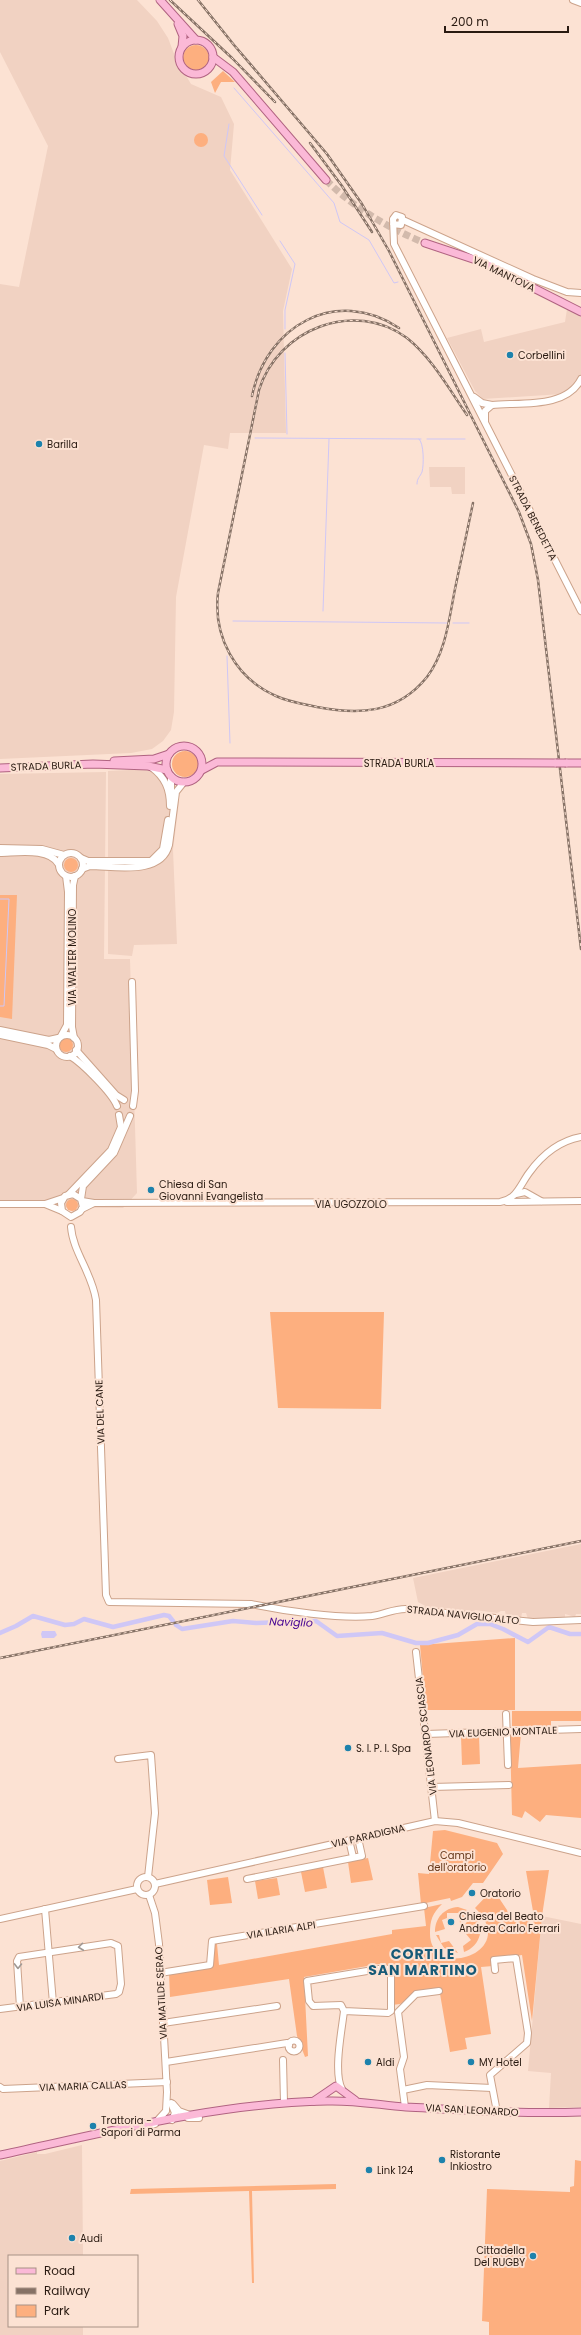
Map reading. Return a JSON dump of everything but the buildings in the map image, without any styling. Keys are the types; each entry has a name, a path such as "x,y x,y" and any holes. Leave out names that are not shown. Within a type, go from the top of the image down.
{"main road":[{"path":"160,0 196,40"},
{"path":"173,15 182,31 180,60 187,71 200,73 209,68 223,68 233,72"},
{"path":"182,47 188,42 196,40 203,41 209,46 213,57 233,72 326,180"},
{"path":"209,68 213,57"},
{"name":"VIA MANTOVA","path":"425,243 482,262 580,312"},
{"name":"STRADA BURLA","path":"0,768 92,764 154,759 169,754 174,748 183,745 193,747 201,756 217,762 581,763"},
{"path":"169,754 166,759 169,773"},
{"path":"201,756 202,770"},
{"name":"STRADA BURLA","path":"92,764 148,766 169,773 184,782 195,779 202,770 217,762"},
{"path":"102,2134 142,2129 196,2116 247,2107 311,2102 330,2088 336,2086 342,2090 342,2098 335,2101 329,2097 330,2088"},
{"name":"VIA SAN LEONARDO","path":"342,2090 351,2099 364,2104"},
{"name":"VIA SAN LEONARDO","path":"311,2102 335,2101 404,2107 497,2112 581,2112"},
{"path":"0,2155 174,2118 196,2116"},
{"path":"0,2158 42,2147"}],"street":[{"path":"573,0 581,3"},
{"name":"STRADA BENEDETTA","path":"581,293 567,292 533,279 415,227 397,222 394,244 470,392 479,404 486,424 581,611"},
{"path":"479,404 492,405 549,400 560,397 575,388 581,379"},
{"name":"STRADA BENEDETTA","path":"479,404 480,410 485,411 486,424"},
{"path":"485,411 492,405"},
{"path":"148,766 165,780 168,787 170,806"},
{"path":"0,848 42,849 64,855 72,853 88,861 144,862 157,857 165,843 172,786 169,773"},
{"path":"0,853 41,854 52,858 59,865 61,873 66,876 75,876 82,869 90,866 146,866 160,860 168,851 176,792 184,782"},
{"path":"59,865 64,855"},
{"path":"81,858 82,869"},
{"name":"VIA WALTER MOLINO","path":"56,1049 60,1037 67,1025 68,892 66,876"},
{"name":"VIA WALTER MOLINO","path":"75,876 73,892 72,1019 74,1038 77,1044 76,1050"},
{"path":"82,1209 84,1184 115,1151 133,1111 135,1091 132,982"},
{"path":"0,1030 49,1040 67,1034 74,1038"},
{"path":"0,1036 48,1045 56,1049 63,1056 70,1056 79,1062 112,1097 117,1106 121,1127 111,1150 66,1196 60,1206 62,1211"},
{"path":"70,1056 76,1050 116,1095 133,1106"},
{"path":"117,1106 135,1091"},
{"path":"119,1115 126,1117 130,1116"},
{"path":"519,1191 527,1176 553,1147 565,1141 581,1137"},
{"path":"527,1176 527,1187 531,1195"},
{"path":"519,1191 544,1201"},
{"path":"519,1191 525,1200 531,1202"},
{"name":"VIA UGOZZOLO","path":"66,1196 76,1195 82,1200 94,1202 404,1204 501,1202 509,1200 519,1191"},
{"path":"0,1204 45,1204 66,1196"},
{"path":"501,1202 581,1201"},
{"path":"45,1204 71,1216 94,1202"},
{"name":"VIA DEL CANE","path":"71,1216 72,1239 91,1278 96,1300 106,1595 108,1602"},
{"name":"STRADA NAVIGLIO ALTO","path":"108,1602 117,1604 251,1604 268,1608 352,1616 371,1616 406,1608 533,1622 581,1620"},
{"name":"VIA LEONARDO SCIASCIA","path":"416,1652 435,1820"},
{"path":"506,1714 508,1766"},
{"name":"VIA EUGENIO MONTALE","path":"426,1734 581,1729"},
{"path":"118,1759 151,1755 155,1813 148,1877"},
{"path":"432,1787 509,1785"},
{"name":"VIA PARADIGNA","path":"155,1884 435,1820 458,1823 581,1853"},
{"path":"247,1879 362,1856 358,1838"},
{"path":"349,1840 353,1857"},
{"path":"137,1890 143,1895 149,1895 154,1892 155,1884 148,1877"},
{"path":"137,1890 140,1880 148,1877"},
{"path":"0,1919 137,1890"},
{"name":"VIA MATILDE SERAO","path":"149,1895 155,1913 169,2114 174,2118"},
{"name":"VIA ILARIA ALPI","path":"160,1973 210,1965 212,1941 424,1906"},
{"path":"45,1909 54,2003"},
{"name":"VIA LUISA MINARDI","path":"0,2009 54,2003 119,1992 121,1984 118,1946 114,1943 48,1952"},
{"path":"20,2007 17,1962 19,1957 48,1952"},
{"path":"495,1970 494,1960 516,1958 528,2033 527,2043 490,2075 497,2112"},
{"path":"342,2090 339,2080 339,2069 344,2010 341,2005 313,2006 309,2001 307,1981 385,1968 391,1972 391,2011 388,2013 344,2010"},
{"path":"404,2107 400,2069 403,2060 398,2012 399,2008 416,1994 439,1991"},
{"path":"163,2023 277,2006"},
{"path":"166,2062 287,2043 289,2046"},
{"path":"283,2060 284,2103"},
{"path":"330,2088 339,2069"},
{"name":"VIA MARIA CALLAS","path":"0,2087 3,2089 167,2082"},
{"path":"403,2090 427,2085 492,2088"},
{"path":"155,2122 164,2114 169,2103 181,2112 196,2116"},
{"path":"142,2129 171,2121 174,2118"}],"shaded area":[{"name":"Barilla","path":"0,0 137,0 157,21 168,38 176,59 191,84 221,97 234,124 230,170 292,269 283,311 286,433 230,433 228,449 204,445 176,597 174,712 171,730 163,741 152,749 131,753 0,759 0,284 19,287 48,146 0,52"},
{"path":"567,309 581,315 581,374 575,384 562,394 483,399 475,391 447,338 481,329 484,342 565,322"},
{"path":"429,467 465,467 465,494 452,494 451,487 430,487"},
{"path":"151,769 165,775 179,802 173,850 177,944 134,945 132,956 108,954 108,771"},
{"path":"106,772 104,959 130,959 137,1193 123,1208 0,1207 0,774"},
{"path":"581,1544 581,1614 576,1614 575,1617 565,1614 565,1618 560,1619 539,1620 539,1618 532,1618 532,1620 528,1619 526,1613 522,1613 521,1618 506,1616 505,1611 497,1613 475,1610 473,1613 450,1611 449,1608 429,1608 418,1602 413,1578"},
{"path":"42,1631 55,1631 57,1635 54,1638 42,1638"},
{"path":"542,1916 581,1924 581,2107 549,2108 551,2073 528,2071"},
{"path":"82,2145 83,2255 8,2255 8,2327 83,2327 83,2335 0,2335 0,2161 37,2152 37,2154 45,2154"}],"green space":[{"path":"196,45 205,49 209,58 205,67 196,71 187,67 183,58 187,49"},
{"path":"223,71 235,82 221,82 215,93 211,82"},
{"path":"198,133 204,133 208,137 208,143 204,147 198,147 194,143 194,137"},
{"path":"185,751 194,755 198,764 194,773 185,777 176,773 172,764 176,755"},
{"path":"71,858 76,860 78,865 76,870 71,872 66,870 64,865 66,860"},
{"path":"0,895 17,895 12,1019 0,1017"},
{"path":"66,1038 71,1040 73,1045 71,1050 66,1052 61,1050 59,1045 61,1040"},
{"path":"72,1199 76,1201 78,1205 76,1209 72,1211 68,1209 66,1205 68,1201"},
{"path":"270,1312 384,1312 381,1409 278,1408"},
{"path":"515,1638 515,1710 426,1710 420,1645"},
{"path":"512,1711 581,1711 581,1721 551,1721 551,1726 512,1726"},
{"path":"521,1733 518,1768 581,1764 581,1818 546,1815 540,1822 525,1811 522,1818 512,1815 510,1735"},
{"path":"479,1735 480,1764 462,1765 461,1736"},
{"name":"Campi dell'oratorio","path":"445,1830 497,1843 503,1854 483,1883 473,1883 462,1897 451,1901 450,1898 421,1904 418,1873 429,1874 433,1831"},
{"path":"368,1858 373,1880 351,1883 348,1862"},
{"path":"323,1867 327,1888 305,1892 301,1872"},
{"path":"549,1870 542,1916 532,2021 522,1955 493,1959 493,1966 481,1967 491,2034 465,2038 467,2049 450,2052 439,1988 438,1991 417,1992 400,2004 392,2005 394,1974 385,1963 304,1977 308,2056 305,2057 297,2036 289,1979 170,1997 169,1973 211,1966 213,1943 217,1944 219,1965 392,1934 392,1930 426,1926 424,1908 442,1904 434,1914 430,1925 430,1934 434,1948 444,1956 457,1958 470,1956 481,1948 488,1937 486,1924 475,1908 493,1889 507,1910 510,1920 534,1917 526,1871"},
{"path":"228,1877 232,1903 210,1905 207,1880"},
{"path":"277,1878 280,1895 258,1899 255,1881"},
{"path":"458,1907 470,1911 460,1923 459,1913 447,1913 447,1918 442,1920 445,1929 435,1932 435,1927 441,1915 448,1909"},
{"path":"473,1913 479,1924 480,1935 474,1945 464,1952 463,1946 471,1940 462,1929"},
{"path":"436,1935 439,1935 441,1943 449,1941 458,1953 444,1948"},
{"name":"Cittadella Del RUGBY","path":"575,2160 581,2161 581,2335 489,2335 489,2322 482,2321 487,2189 570,2192 570,2187 574,2186"},
{"path":"336,2184 336,2189 252,2191 254,2283 252,2283 249,2191 130,2194 131,2189"}],"waterway":[{"path":"234,88 334,203 340,222 369,240 394,283 398,282"},
{"path":"229,124 224,156 262,215"},
{"path":"280,241 295,264 285,310 285,329"},
{"path":"285,353 287,434"},
{"path":"255,438 421,439"},
{"path":"323,611 329,439"},
{"path":"417,484 422,472 423,464 423,449 419,439"},
{"path":"427,439 465,439"},
{"path":"233,621 447,623"},
{"path":"453,623 469,623"},
{"path":"227,656 230,743"},
{"path":"0,899 9,899 4,1006 0,1006"},
{"name":"Naviglio","path":"0,1633 33,1616 65,1625 74,1624 84,1619 113,1627 164,1615 169,1616 173,1621"},
{"name":"Naviglio","path":"176,1625 182,1629 233,1621 256,1623 316,1621 337,1636 382,1633 416,1643 428,1643 458,1635 477,1624 490,1624 528,1642 549,1627 570,1634 581,1634"}],"tunnel":[{"path":"326,180 348,200 372,216 398,231 425,243"}],"railway":[{"path":"170,0 232,58 275,102"},
{"path":"198,0 234,45 327,154 362,204 389,251 519,512 531,544 538,580 581,949"},
{"path":"310,143 342,186 372,232"},
{"path":"252,396 260,371 272,350 288,333 307,320 328,313 351,311 375,316 399,328"},
{"path":"467,415 440,374 416,346 407,338 386,327 364,321 342,321 320,326 300,336 283,351 269,369 259,390 218,593 217,609 223,640 238,667 262,688 276,696 317,707 333,710 362,711 390,705 403,698 427,677 439,657 443,646 473,503"},
{"path":"0,1658 581,1541"}],"place":[{"name":"Corbellini","path":"510,355"},
{"name":"Barilla","path":"39,444"},
{"name":"Chiesa di San Giovanni Evangelista","path":"151,1190"},
{"name":"S. I. P. I. Spa","path":"348,1748"},
{"name":"Oratorio","path":"472,1893"},
{"name":"Chiesa del Beato Andrea Carlo Ferrari","path":"451,1922"},
{"name":"Aldi","path":"368,2062"},
{"name":"MY Hotel","path":"471,2062"},
{"name":"Trattoria - Sapori di Parma","path":"93,2126"},
{"name":"Ristorante Inkiostro","path":"442,2160"},
{"name":"Link 124","path":"369,2170"},
{"name":"Audi","path":"72,2238"},
{"name":"Cittadella Del RUGBY","path":"533,2256"}],"district":[{"name":"CORTILE SAN MARTINO","path":"423,1962"}]}
